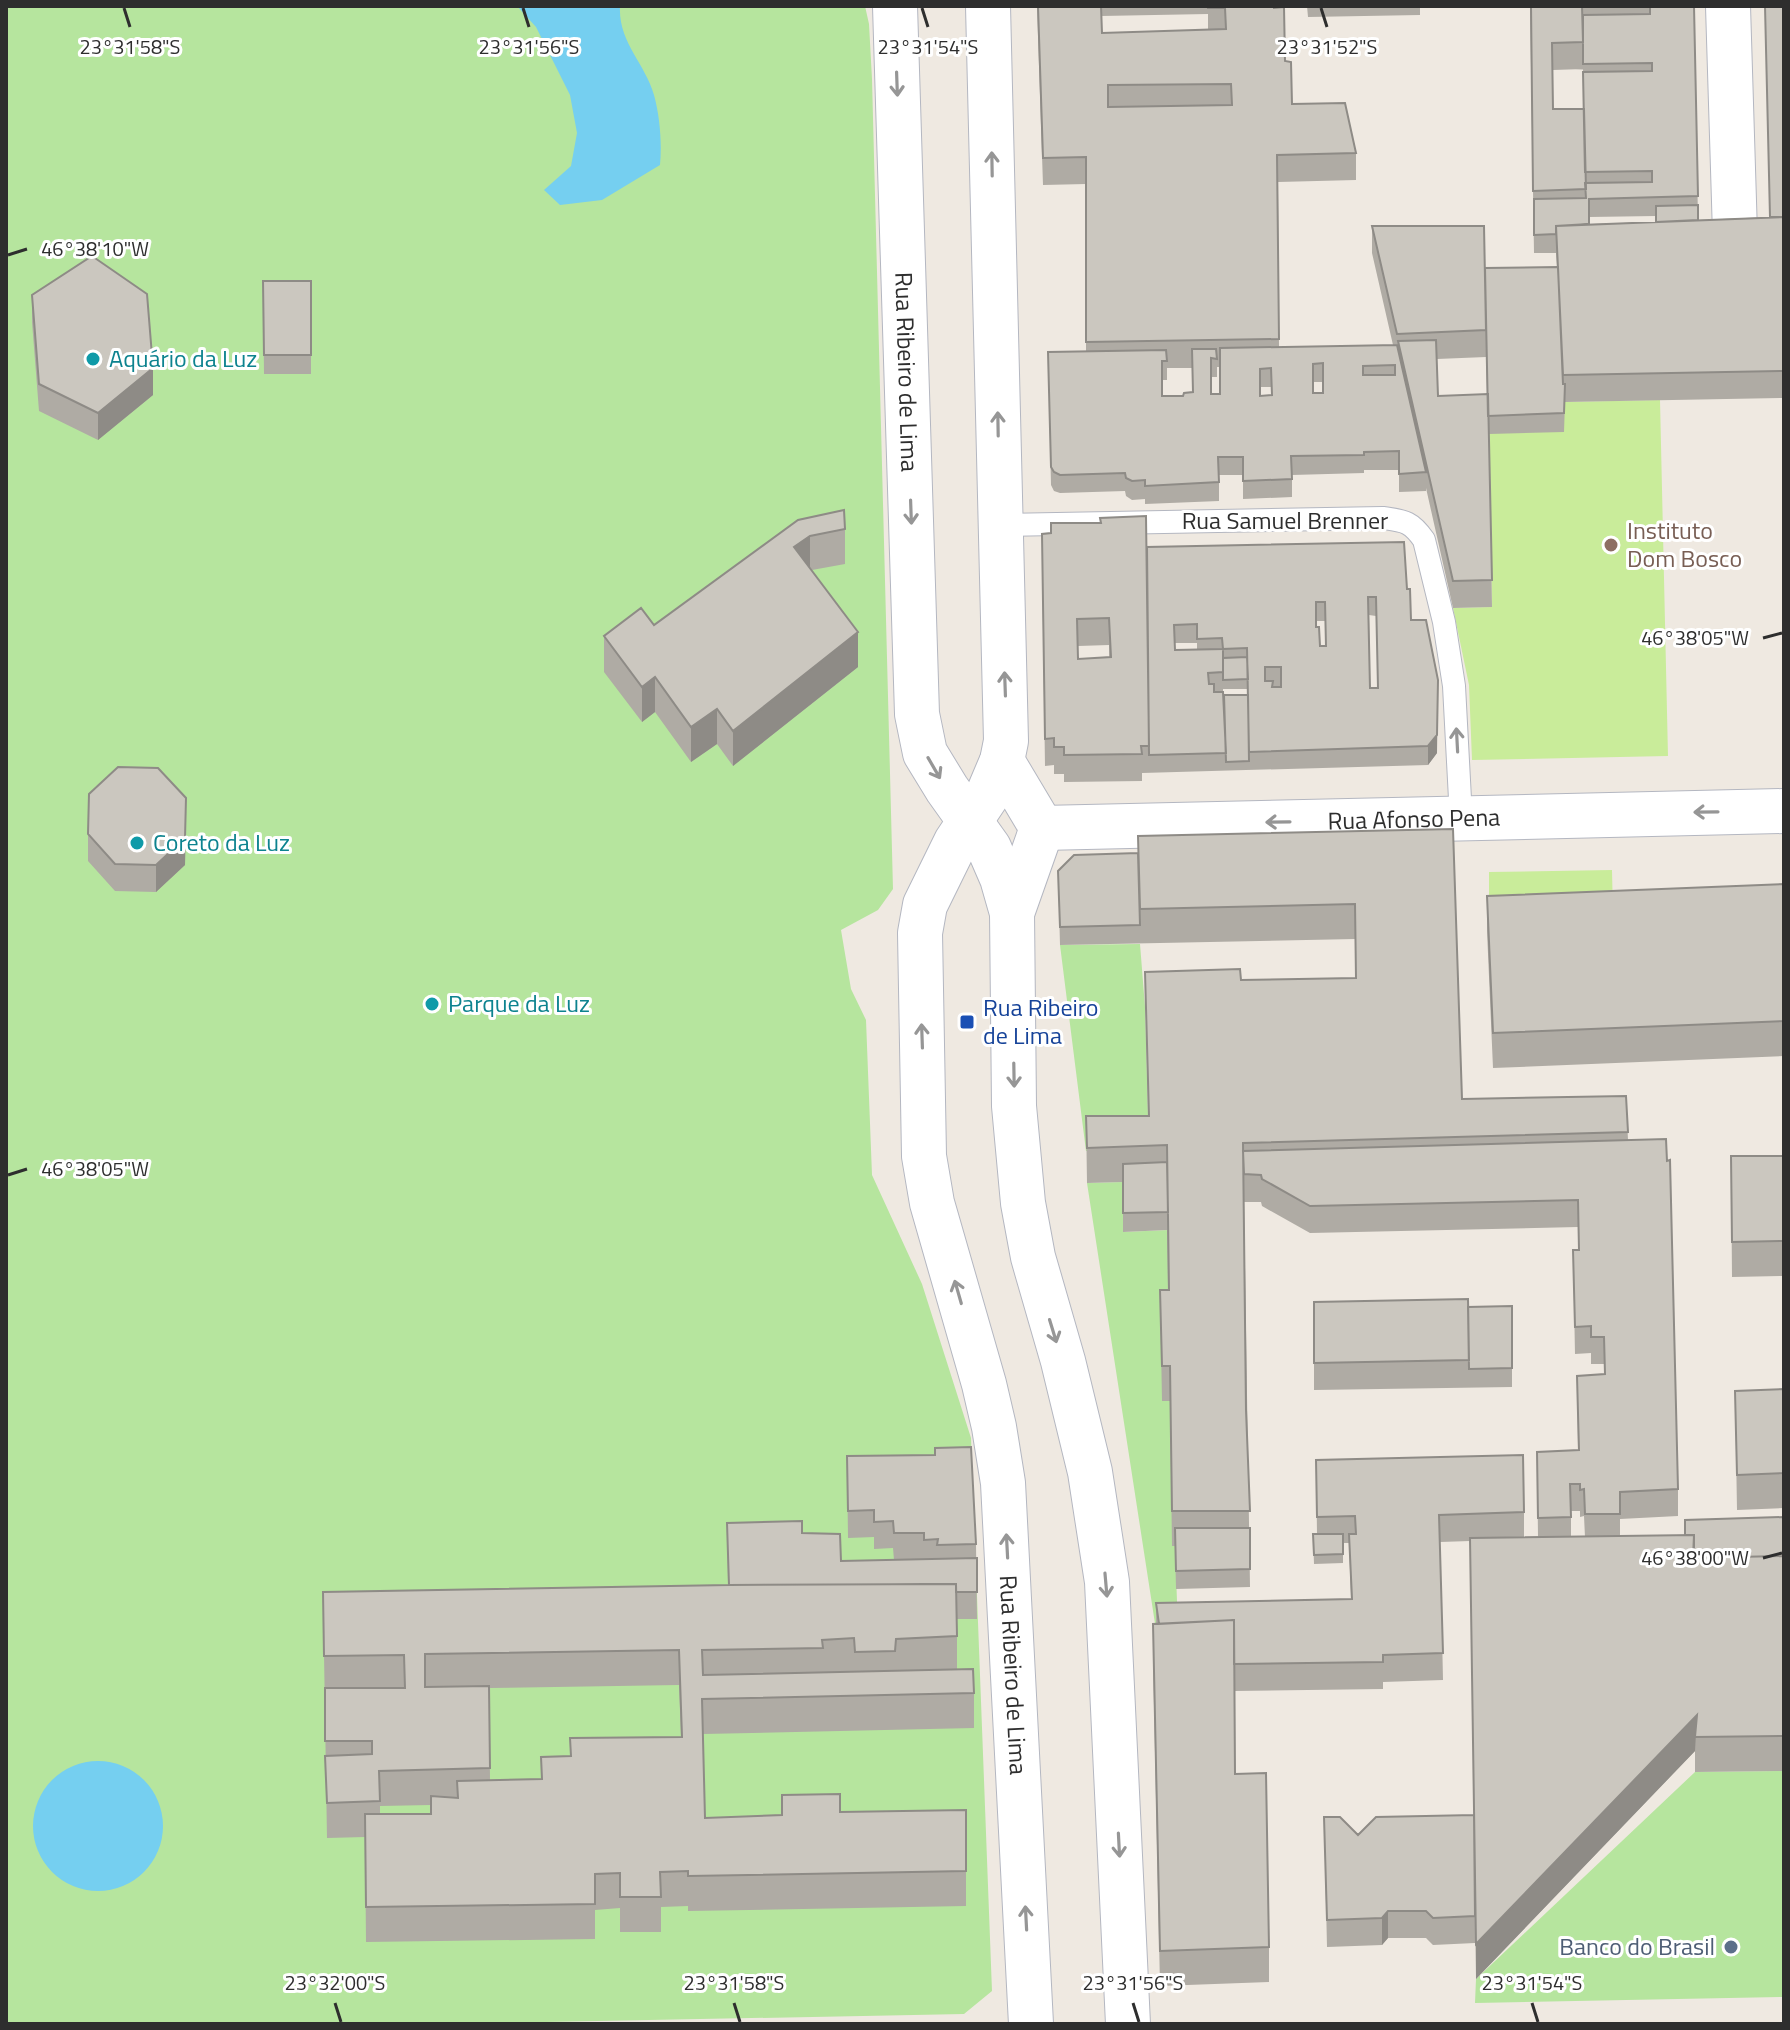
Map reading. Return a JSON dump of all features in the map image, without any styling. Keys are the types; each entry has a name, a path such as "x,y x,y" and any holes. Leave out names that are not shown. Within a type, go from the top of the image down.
{"main road":[{"name":"Rua Ribeiro de Lima","path":"895,6 917,714 925,753 989,848 1012,913 1014,1106 1023,1203 1033,1257 1090,1472 1107,1582 1128,2024"},
{"name":"Rua Ribeiro de Lima","path":"988,6 1006,741 1002,761 988,794 956,842 925,905 920,933 924,1156 932,1203 984,1384 1003,1483 1031,2024"},
{"path":"1728,6 1735,234"},
{"path":"1002,761 1042,828 1012,913"},
{"name":"Rua Afonso Pena","path":"1042,828 1784,811"}],"lane":[{"name":"Rua Samuel Brenner","path":"1000,525 1383,518 1405,521 1417,529 1424,540 1444,622 1454,686 1461,818"}],"green space":[{"name":"Parque da Luz","path":"6,6 865,6 872,79 893,889 878,910 841,930 851,989 866,1020 872,1175 922,1284 971,1438 992,1991 964,2014 447,2024 6,2024"},
{"path":"1660,400 1668,756 1472,760 1469,685 1453,608 1492,607 1488,434 1565,402"},
{"path":"1612,870 1613,915 1489,917 1489,872"},
{"path":"1140,944 1149,1151 1086,1151 1060,945"},
{"path":"1123,1182 1123,1232 1168,1230 1169,1325 1162,1400 1170,1401 1178,1629 1156,1630 1087,1183"},
{"path":"1784,1771 1784,1997 1475,2003 1476,1979 1695,1772"}],"water":[{"path":"517,6 620,6 623,31 654,95 660,130 660,165 602,200 560,205 544,190 571,166 577,133 570,95 536,27"},
{"path":"98,1761 123,1766 144,1780 158,1801 163,1826 158,1851 144,1872 123,1886 98,1891 73,1886 52,1872 38,1851 33,1826 38,1801 52,1780 73,1766"}],"building":[{"path":"1038,6 1101,6 1102,33 1226,29 1225,8 1208,6 1284,7 1285,61 1291,62 1292,104 1345,103 1356,153 1277,155 1279,339 1086,342 1086,157 1043,158","holes":["1231,84 1232,105 1108,107 1108,85"]},
{"path":"1531,6 1582,6 1583,42 1552,43 1553,109 1584,109 1586,189 1533,191"},
{"path":"1650,6 1694,6 1698,196 1589,199 1589,224 1556,226 1556,234 1534,235 1534,199 1586,198 1585,183 1652,182 1652,171 1585,172 1583,72 1652,71 1652,63 1583,64 1583,15 1650,14"},
{"path":"1765,6 1784,6 1784,217 1770,217"},
{"path":"1698,205 1698,220 1656,222 1656,206"},
{"path":"1784,217 1784,371 1563,375 1556,226"},
{"path":"1372,226 1484,226 1486,330 1397,334"},
{"name":"Aquário da Luz","path":"92,256 147,294 153,368 98,413 39,384 32,295"},
{"path":"1558,267 1564,413 1488,416 1485,268"},
{"path":"263,281 311,281 311,355 264,355"},
{"path":"1436,340 1438,396 1488,394 1492,580 1453,581 1398,341"},
{"path":"1397,345 1426,472 1399,474 1399,451 1291,456 1292,479 1243,481 1243,457 1218,457 1219,482 1145,486 1145,480 1132,481 1126,478 1125,473 1060,475 1054,472 1051,467 1048,352 1166,350 1167,361 1162,361 1162,396 1183,396 1184,393 1193,392 1192,349 1216,349 1217,359 1211,358 1211,394 1220,394 1220,348","holes":["1323,363 1323,393 1313,393 1313,364","1395,365 1395,375 1363,375 1363,366","1271,368 1272,395 1260,396 1260,369"]},
{"path":"844,510 845,529 810,536 794,547 858,632 733,731 717,709 691,727 655,677 642,687 604,636 641,608 654,625 798,520"},
{"path":"1146,516 1149,746 1141,746 1142,754 1064,755 1064,747 1054,747 1054,738 1045,739 1042,534 1051,533 1051,523 1101,523 1100,518","holes":["1109,618 1111,657 1078,659 1077,619"]},
{"path":"1404,542 1411,620 1426,620 1438,680 1437,735 1428,746 1249,752 1247,648 1223,649 1223,672 1208,673 1209,684 1214,684 1214,692 1223,692 1226,753 1149,755 1147,547","holes":["1368,597 1376,597 1378,688 1370,688","1316,602 1325,602 1326,646 1320,646 1319,627 1316,627","1197,624 1197,639 1222,638 1223,649 1175,650 1174,625","1265,667 1281,667 1281,687 1272,687 1273,681 1265,681"]},
{"path":"1247,657 1248,679 1223,680 1223,658"},
{"path":"1224,695 1248,695 1249,761 1226,762"},
{"name":"Coreto da Luz","path":"118,767 158,768 186,798 185,838 156,865 115,864 88,834 89,794"},
{"path":"1453,829 1462,1099 1626,1096 1628,1132 1243,1143 1250,1511 1172,1511 1170,1366 1162,1366 1160,1290 1169,1290 1167,1145 1087,1148 1086,1116 1149,1116 1145,972 1240,969 1241,980 1356,978 1355,904 1140,909 1138,836"},
{"path":"1138,853 1140,925 1060,927 1058,871 1074,855"},
{"path":"1784,884 1784,1021 1493,1033 1487,896"},
{"path":"1666,1139 1667,1161 1670,1160 1678,1489 1620,1492 1620,1514 1585,1514 1584,1489 1580,1490 1580,1484 1570,1484 1571,1517 1538,1518 1537,1452 1579,1450 1577,1376 1605,1374 1604,1337 1591,1337 1591,1326 1575,1327 1573,1250 1579,1250 1578,1200 1310,1206 1262,1179 1261,1175 1244,1174 1243,1151"},
{"path":"1731,1156 1784,1156 1784,1241 1732,1242"},
{"path":"1167,1162 1168,1212 1123,1213 1123,1164"},
{"path":"1468,1299 1469,1360 1314,1363 1314,1302"},
{"path":"1512,1306 1512,1368 1469,1369 1468,1307"},
{"path":"1784,1389 1784,1473 1737,1475 1735,1391"},
{"path":"971,1447 976,1544 937,1545 938,1539 924,1540 924,1533 894,1533 893,1521 874,1522 874,1510 848,1511 847,1456 935,1455 935,1448"},
{"path":"1523,1455 1524,1512 1439,1515 1443,1653 1383,1655 1383,1662 1234,1664 1234,1620 1159,1624 1156,1603 1352,1599 1349,1534 1356,1534 1355,1516 1317,1517 1316,1460"},
{"path":"1784,1517 1784,1556 1694,1558 1694,1535 1685,1535 1685,1520"},
{"path":"802,1521 802,1533 840,1534 841,1561 977,1558 977,1592 956,1592 956,1584 729,1585 727,1523"},
{"path":"1175,1528 1250,1528 1250,1569 1176,1571"},
{"path":"1313,1534 1343,1534 1343,1554 1314,1555"},
{"path":"1694,1535 1693,1558 1784,1556 1784,1736 1695,1737 1697,1715 1476,1944 1470,1538"},
{"path":"956,1584 957,1636 896,1639 895,1651 855,1652 854,1638 822,1640 823,1648 702,1650 703,1675 973,1669 974,1693 702,1699 705,1818 782,1815 782,1795 840,1794 840,1812 966,1810 966,1871 688,1876 688,1871 660,1872 661,1897 620,1897 620,1873 595,1874 595,1904 366,1907 365,1814 431,1814 431,1796 458,1798 457,1781 542,1779 541,1757 571,1756 570,1738 682,1737 679,1650 425,1654 425,1687 489,1686 490,1768 379,1771 380,1801 327,1803 325,1756 372,1754 372,1741 325,1741 325,1688 405,1688 404,1655 324,1656 323,1592"},
{"path":"1234,1620 1235,1774 1266,1773 1269,1947 1160,1951 1153,1624"},
{"path":"1474,1815 1475,1916 1433,1918 1426,1911 1388,1911 1382,1918 1327,1920 1324,1817 1340,1817 1358,1835 1376,1817"}],"place":[{"name":"Aquário da Luz","path":"93,359"},
{"name":"Instituto Dom Bosco","path":"1611,545"},
{"name":"Coreto da Luz","path":"137,843"},
{"name":"Parque da Luz","path":"432,1004"},
{"name":"Rua Ribeiro de Lima","path":"967,1022"},
{"name":"Banco do Brasil","path":"1731,1947"}]}
